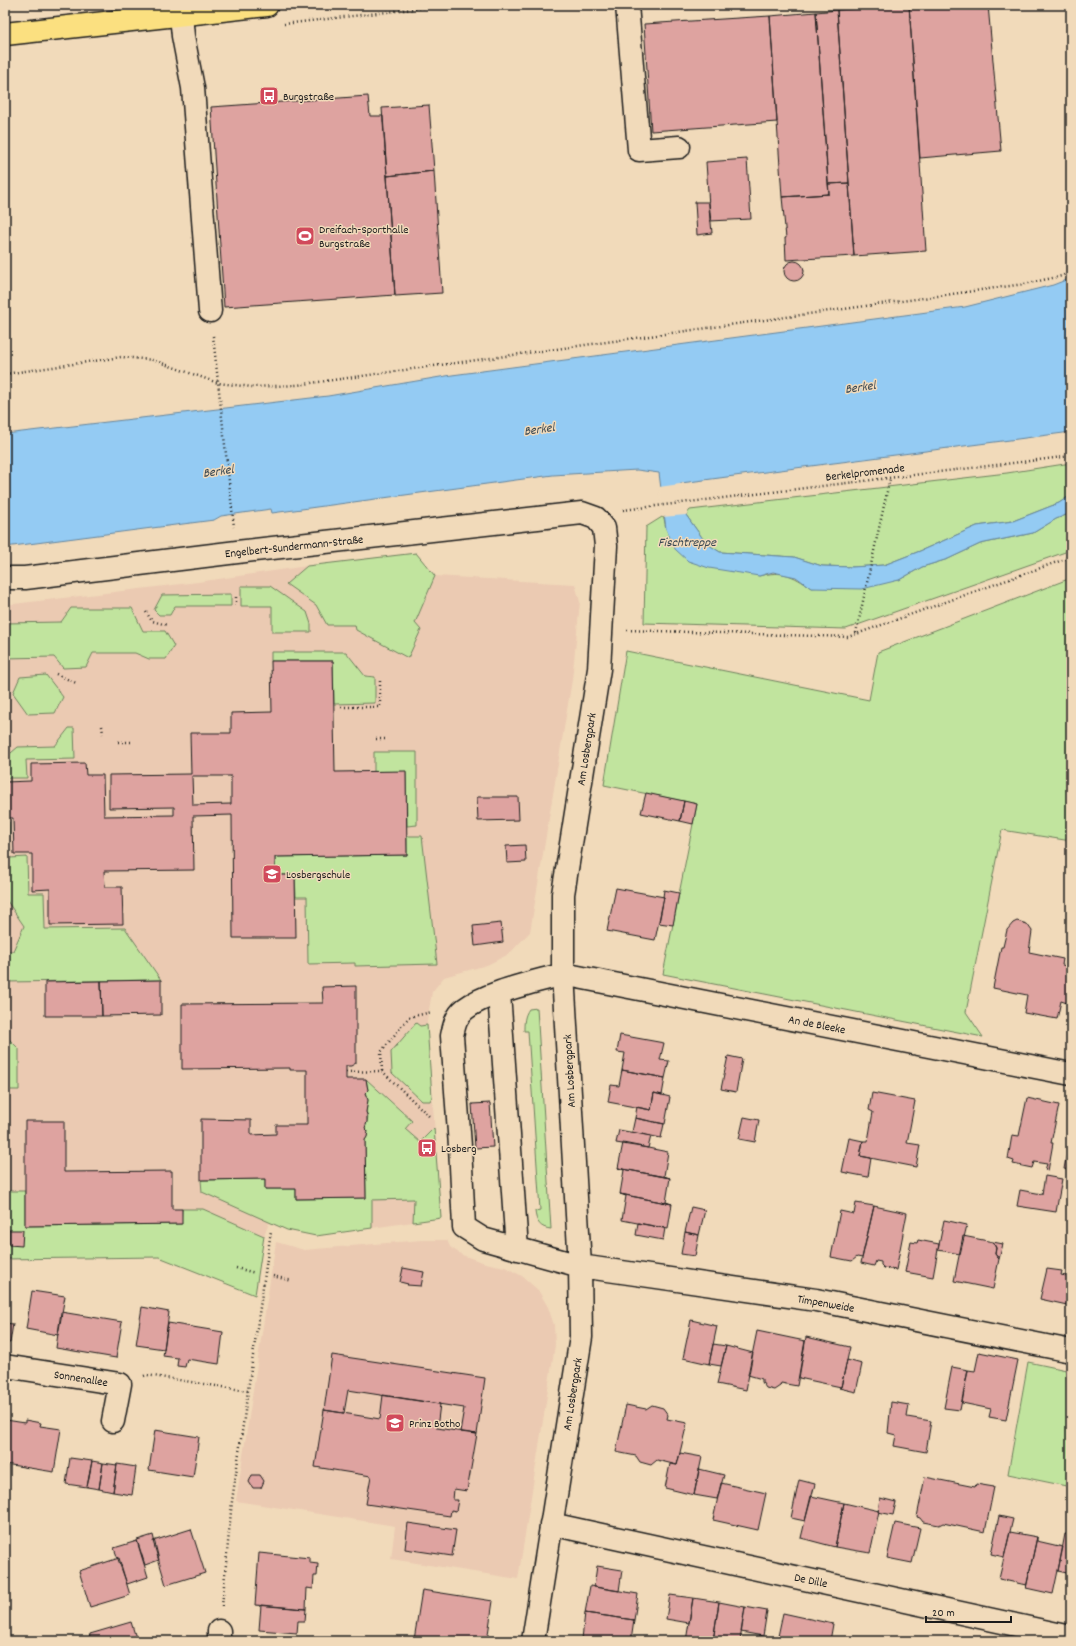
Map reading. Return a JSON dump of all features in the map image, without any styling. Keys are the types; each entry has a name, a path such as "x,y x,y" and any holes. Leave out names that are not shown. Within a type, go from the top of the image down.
{"main road":[{"path":"5,34 267,5"}],"street":[{"path":"627,5 639,150 679,147"},
{"path":"182,15 183,36 193,88 210,311"},
{"name":"Engelbert-Sundermann-Straße","path":"5,578 26,578 237,552 582,513"},
{"name":"Am Losbergpark","path":"533,1641 581,1337 580,1266 563,974 563,894 599,669 606,566 604,528 596,518 582,513"},
{"path":"460,1146 452,1036 454,1023 465,1009 481,1000 499,993 563,974"},
{"name":"An de Bleeke","path":"563,974 1071,1074"},
{"path":"499,993 517,1249"},
{"name":"Timpenweide","path":"460,1146 464,1227 483,1239 580,1266 816,1300 1071,1351"},
{"name":"Sonnenallee","path":"5,1366 120,1384 113,1421"},
{"name":"De Dille","path":"551,1524 1071,1637"}],"path":[{"path":"5,374 121,357 153,360 218,383 252,387 305,384 1024,284 1062,276 1071,271"},
{"path":"210,311 237,552"},
{"name":"Berkelpromenade","path":"661,505 1071,456"},
{"path":"856,634 890,478"},
{"path":"602,629 848,637 1071,557"},
{"path":"236,595 236,606"},
{"path":"146,612 152,621 167,625"},
{"path":"56,674 76,683"},
{"path":"341,707 380,707 380,678"},
{"path":"102,726 103,734"},
{"path":"376,739 385,739"},
{"path":"118,742 130,742"},
{"path":"382,1072 381,1052 409,1017 428,1012 465,1009"},
{"path":"346,1072 382,1072 460,1146"},
{"path":"219,1636 232,1501 271,1231"},
{"path":"236,1268 255,1272"},
{"path":"273,1276 292,1281"},
{"path":"120,1384 147,1375 248,1391"}],"shaded area":[{"name":"Losbergschule","path":"416,553 435,576 575,584 580,602 572,680 530,932 509,954 487,965 444,977 432,992 427,1022 441,1218 316,1236 287,1230 269,1223 264,1236 255,1295 159,1257 5,1259 5,605 198,582 307,566"},
{"name":"Prinz Botho","path":"422,1240 447,1240 450,1247 462,1255 485,1263 505,1267 522,1276 538,1290 548,1307 554,1325 555,1345 518,1579 391,1559 395,1526 236,1501 276,1242 304,1250"}],"green space":[{"path":"1071,463 1071,495 1059,503 1013,521 977,526 884,565 852,567 822,566 794,557 720,552 706,543 686,515 690,510 1007,473"},
{"path":"1071,513 1071,550 846,629 644,623 646,527 662,517 664,518 666,529 759,576 767,574 787,575 799,580 811,588 899,580 922,567 948,559 980,544 1033,533 1056,519"},
{"path":"416,553 435,576 415,623 421,630 408,658 356,630 355,625 327,625 316,605 286,584 307,566"},
{"path":"1071,578 1071,841 1002,830 966,1012 983,1037 663,974 697,804 604,785 626,651 869,700 878,652"},
{"path":"241,586 270,586 307,612 311,624 311,632 272,632 272,606 241,606"},
{"path":"231,594 231,606 175,606 170,615 159,615 154,610 162,595"},
{"path":"71,608 132,608 143,631 165,631 174,646 166,659 149,659 135,653 93,653 86,667 63,668 54,657 5,658 5,623 61,622"},
{"path":"271,652 346,652 365,676 375,677 375,703 334,704 333,661 271,661"},
{"path":"46,675 63,697 55,713 28,714 13,693 20,677"},
{"path":"69,728 74,728 75,759 26,760 27,778 5,778 5,758 18,747 55,746"},
{"path":"374,752 417,752 417,825 407,826 406,772 374,772"},
{"path":"5,822 9,822 10,858 27,857 28,893 44,893 45,929 125,928 161,980 5,982 5,951 13,951 24,926 5,898"},
{"path":"407,836 422,836 437,964 355,966 355,963 308,964 307,897 296,897 295,875 275,875 275,857 407,855"},
{"path":"537,1008 551,1229 539,1224 535,1211 540,1210 528,1031 524,1031 524,1022 529,1009"},
{"path":"416,1023 420,1026 427,1025 432,1097 430,1101 422,1101 392,1073 391,1052"},
{"path":"5,1035 19,1049 19,1090 7,1090 5,1092"},
{"path":"366,1079 412,1121 405,1129 420,1142 434,1128 441,1218 413,1222 414,1199 372,1200 372,1228 316,1236 287,1230 202,1192 201,1180 265,1179 265,1189 296,1189 296,1199 366,1198 365,1140 367,1137 367,1131 365,1128 368,1118 366,1112 368,1100 365,1093 368,1090"},
{"path":"5,1105 7,1191 25,1191 25,1226 181,1224 182,1209 203,1209 264,1236 255,1295 159,1257 5,1259"},
{"path":"1028,1362 1071,1371 1071,1487 1008,1474"}],"water":[{"path":"1071,278 1071,432 681,483 686,515 706,543 720,552 794,557 822,566 852,567 884,565 977,526 1013,521 1059,503 1071,495 1071,513 1056,519 1033,533 980,544 948,559 922,567 899,580 862,589 811,588 796,577 773,572 759,576 709,568 688,561 675,549 666,529 659,473 637,470 553,475 272,513 271,509 221,516 214,520 5,547 5,434 328,396 452,375 965,307 1053,285"}],"pier":[{"path":"687,483 687,485 683,485 688,513 686,515 662,517 659,487"}],"building":[{"path":"909,5 926,251 854,256 837,10"},
{"path":"909,5 988,5 1001,151 920,158"},
{"path":"837,10 849,183 828,184 816,12"},
{"path":"816,12 829,194 782,197 770,16"},
{"path":"770,16 777,122 651,131 644,24"},
{"name":"Dreifach-Sporthalle Burgstraße","path":"368,96 370,116 383,116 395,295 224,307 211,107"},
{"path":"429,105 434,171 387,176 382,108"},
{"path":"747,159 751,219 710,221 706,162"},
{"path":"434,171 442,293 395,296 387,176"},
{"path":"849,183 854,256 786,260 786,238 782,197 829,194 828,184"},
{"path":"695,202 709,202 712,233 697,235"},
{"path":"794,261 801,264 804,271 801,278 794,281 787,278 784,271 787,264"},
{"path":"271,661 333,661 335,772 406,771 407,855 275,857 275,875 295,875 296,938 233,938 232,815 193,816 194,870 104,871 105,887 122,887 123,924 50,925 50,889 32,890 32,854 14,854 13,818 5,818 5,782 31,781 31,764 85,763 86,775 103,775 104,816 174,815 174,807 109,808 109,775 191,774 190,733 231,733 231,713 272,712","holes":["192,776 231,776 231,804 193,805"]},
{"path":"646,793 684,801 680,821 641,813"},
{"path":"477,797 518,797 519,820 478,821"},
{"path":"684,801 697,804 693,824 680,821"},
{"path":"525,845 526,862 507,863 506,846"},
{"path":"616,888 664,897 655,940 607,931"},
{"path":"664,890 679,893 673,925 659,923"},
{"path":"1017,921 1027,924 1032,931 1029,952 1063,959 1062,965 1071,967 1071,984 1067,1003 1061,1001 1057,1019 1024,1013 1027,995 993,988 1001,947 1003,947 1007,930"},
{"path":"501,923 503,942 475,946 473,926"},
{"path":"161,980 161,1015 102,1016 101,981"},
{"path":"101,981 102,1016 45,1016 45,982"},
{"path":"356,986 356,1063 351,1066 346,1066 346,1079 366,1079 368,1090 365,1093 368,1100 366,1112 367,1122 365,1128 368,1131 365,1140 366,1198 296,1199 296,1189 265,1189 265,1179 201,1180 201,1119 251,1120 251,1135 276,1134 276,1125 307,1125 307,1070 290,1070 290,1068 182,1069 182,1004 323,1003 322,987"},
{"path":"620,1035 664,1043 660,1060 669,1061 665,1078 622,1070 625,1053 617,1052"},
{"path":"728,1056 742,1059 736,1092 721,1089"},
{"path":"622,1070 665,1078 662,1095 654,1093 651,1110 608,1102 611,1085 619,1086"},
{"path":"654,1093 670,1097 665,1124 635,1118 637,1107 651,1110"},
{"path":"872,1093 915,1101 907,1143 920,1145 916,1167 860,1156 863,1141 868,1141 873,1112 869,1110"},
{"path":"1027,1098 1059,1105 1051,1143 1053,1143 1048,1171 1045,1170 1047,1164 1034,1162 1032,1168 1013,1164 1014,1161 1008,1159 1012,1135 1019,1136"},
{"path":"490,1103 493,1147 475,1148 472,1104"},
{"path":"744,1117 759,1120 755,1142 739,1139"},
{"path":"635,1118 664,1124 661,1138 632,1132"},
{"path":"25,1121 64,1121 64,1172 172,1171 172,1209 182,1209 182,1224 25,1226"},
{"path":"619,1130 651,1136 648,1148 616,1143"},
{"path":"1071,1131 1071,1170 1064,1169"},
{"path":"849,1138 863,1141 860,1156 871,1158 868,1177 842,1172"},
{"path":"623,1143 668,1152 664,1176 670,1178 618,1168"},
{"path":"618,1168 670,1178 666,1202 672,1204 620,1194 624,1170"},
{"path":"1045,1176 1062,1179 1056,1212 1017,1206 1020,1190 1042,1194"},
{"path":"620,1194 672,1204 668,1229 622,1220 626,1196"},
{"path":"856,1203 874,1206 862,1258 857,1257 852,1261 831,1257 840,1211 854,1214"},
{"path":"874,1206 907,1213 896,1270 884,1268 881,1265 881,1262 876,1261 874,1266 861,1263"},
{"path":"691,1207 705,1210 699,1235 685,1232"},
{"path":"944,1220 967,1225 960,1254 938,1250"},
{"path":"638,1223 665,1228 663,1240 636,1235"},
{"path":"9,1230 23,1230 22,1246 9,1245"},
{"path":"685,1232 699,1235 695,1256 681,1254"},
{"path":"963,1236 993,1242 996,1248 995,1254 999,1259 993,1289 954,1281"},
{"path":"918,1240 939,1244 933,1277 905,1272 911,1242 917,1243"},
{"path":"993,1242 1003,1244 999,1259 995,1254 996,1248"},
{"path":"403,1268 424,1272 421,1286 407,1285 408,1284 400,1282"},
{"path":"1047,1269 1062,1271 1061,1275 1071,1277 1067,1305 1040,1299"},
{"path":"1071,1285 1071,1306 1067,1305"},
{"path":"32,1291 65,1296 58,1335 26,1329"},
{"path":"142,1307 169,1312 164,1349 136,1345"},
{"path":"61,1312 122,1322 116,1358 56,1348"},
{"path":"691,1320 717,1326 709,1364 683,1358"},
{"path":"5,1323 13,1324 10,1343 5,1342"},
{"path":"168,1323 223,1332 219,1364 187,1359 185,1367 177,1366 178,1358 163,1356"},
{"path":"757,1331 805,1341 797,1386 781,1383 780,1386 774,1390 766,1388 762,1382 762,1379 748,1375"},
{"path":"806,1337 850,1347 841,1387 799,1378"},
{"path":"713,1344 726,1346 721,1366 709,1364"},
{"path":"726,1346 753,1353 746,1390 717,1384"},
{"path":"979,1352 1018,1360 1006,1420 989,1417 991,1409 962,1403 968,1370 975,1371"},
{"path":"332,1355 485,1378 477,1434 460,1432 464,1408 348,1390 344,1413 324,1410"},
{"path":"847,1360 862,1364 856,1392 839,1388 841,1387"},
{"path":"952,1367 968,1370 960,1410 944,1408"},
{"path":"383,1395 440,1404 437,1428 477,1434 467,1491 454,1489 453,1500 458,1500 456,1511 451,1510 450,1516 366,1504 371,1476 315,1467 324,1410 380,1419"},
{"path":"891,1402 909,1405 907,1417 931,1421 926,1452 894,1446 896,1435 888,1433"},
{"path":"626,1405 646,1409 652,1405 663,1408 668,1415 667,1419 687,1423 677,1465 657,1460 651,1465 640,1462 636,1456 616,1452"},
{"path":"6,1420 25,1423 25,1420 41,1423 40,1426 61,1429 54,1472 5,1464"},
{"path":"155,1430 199,1437 193,1477 149,1470"},
{"path":"680,1453 702,1457 694,1495 665,1488 670,1464 677,1465"},
{"path":"70,1458 92,1461 87,1487 66,1484"},
{"path":"92,1461 103,1463 99,1489 87,1487"},
{"path":"103,1463 117,1465 113,1492 99,1489"},
{"path":"117,1464 136,1467 132,1495 113,1492"},
{"path":"699,1469 724,1475 717,1499 694,1495"},
{"path":"252,1475 260,1475 264,1481 261,1488 253,1488 249,1482"},
{"path":"925,1477 975,1487 976,1484 994,1487 985,1532 943,1523 939,1525 923,1522 917,1517"},
{"path":"799,1480 815,1484 805,1521 791,1518"},
{"path":"721,1483 766,1493 758,1530 713,1520"},
{"path":"811,1496 844,1503 835,1547 801,1538"},
{"path":"880,1498 896,1502 893,1515 878,1512"},
{"path":"844,1503 879,1511 870,1553 835,1547"},
{"path":"999,1516 1013,1519 1004,1557 991,1554"},
{"path":"408,1523 456,1530 452,1556 405,1549"},
{"path":"895,1523 920,1528 912,1563 887,1558"},
{"path":"191,1529 205,1573 166,1585 153,1541"},
{"path":"1010,1532 1037,1537 1026,1588 1026,1585 999,1579"},
{"path":"1065,1534 1071,1535 1071,1574 1058,1571"},
{"path":"153,1535 159,1560 145,1565 137,1540"},
{"path":"1037,1537 1037,1541 1063,1547 1053,1594 1026,1588"},
{"path":"137,1541 148,1577 127,1584 114,1548"},
{"path":"259,1553 310,1558 310,1563 318,1564 317,1576 314,1576 313,1589 307,1588 306,1609 255,1605"},
{"path":"119,1558 130,1595 90,1607 79,1571"},
{"path":"597,1566 622,1570 619,1591 594,1587"},
{"path":"590,1586 638,1594 634,1620 585,1613"},
{"path":"422,1590 493,1601 487,1641 414,1640"},
{"path":"670,1595 693,1598 689,1623 666,1619"},
{"path":"693,1598 719,1602 713,1641 686,1641"},
{"path":"719,1602 745,1607 740,1641 713,1641"},
{"path":"261,1605 306,1609 305,1621 298,1621 297,1633 259,1630"},
{"path":"745,1607 767,1611 763,1636 741,1632"},
{"path":"585,1613 634,1620 631,1641 595,1641 582,1639"},
{"path":"783,1613 833,1624 830,1641 777,1641"},
{"path":"131,1622 137,1641 89,1641 90,1634"}],"place":[{"name":"Burgstraße","path":"269,96"},
{"name":"Dreifach-Sporthalle Burgstraße","path":"305,236"},
{"name":"Losbergschule","path":"272,874"},
{"name":"Losberg","path":"427,1148"},
{"name":"Prinz Botho","path":"395,1423"}],"water label":[{"name":"Berkel","path":"860,386"},
{"name":"Berkel","path":"539,428"},
{"name":"Berkel","path":"218,470"},
{"name":"Fischtreppe","path":"687,541"}]}
